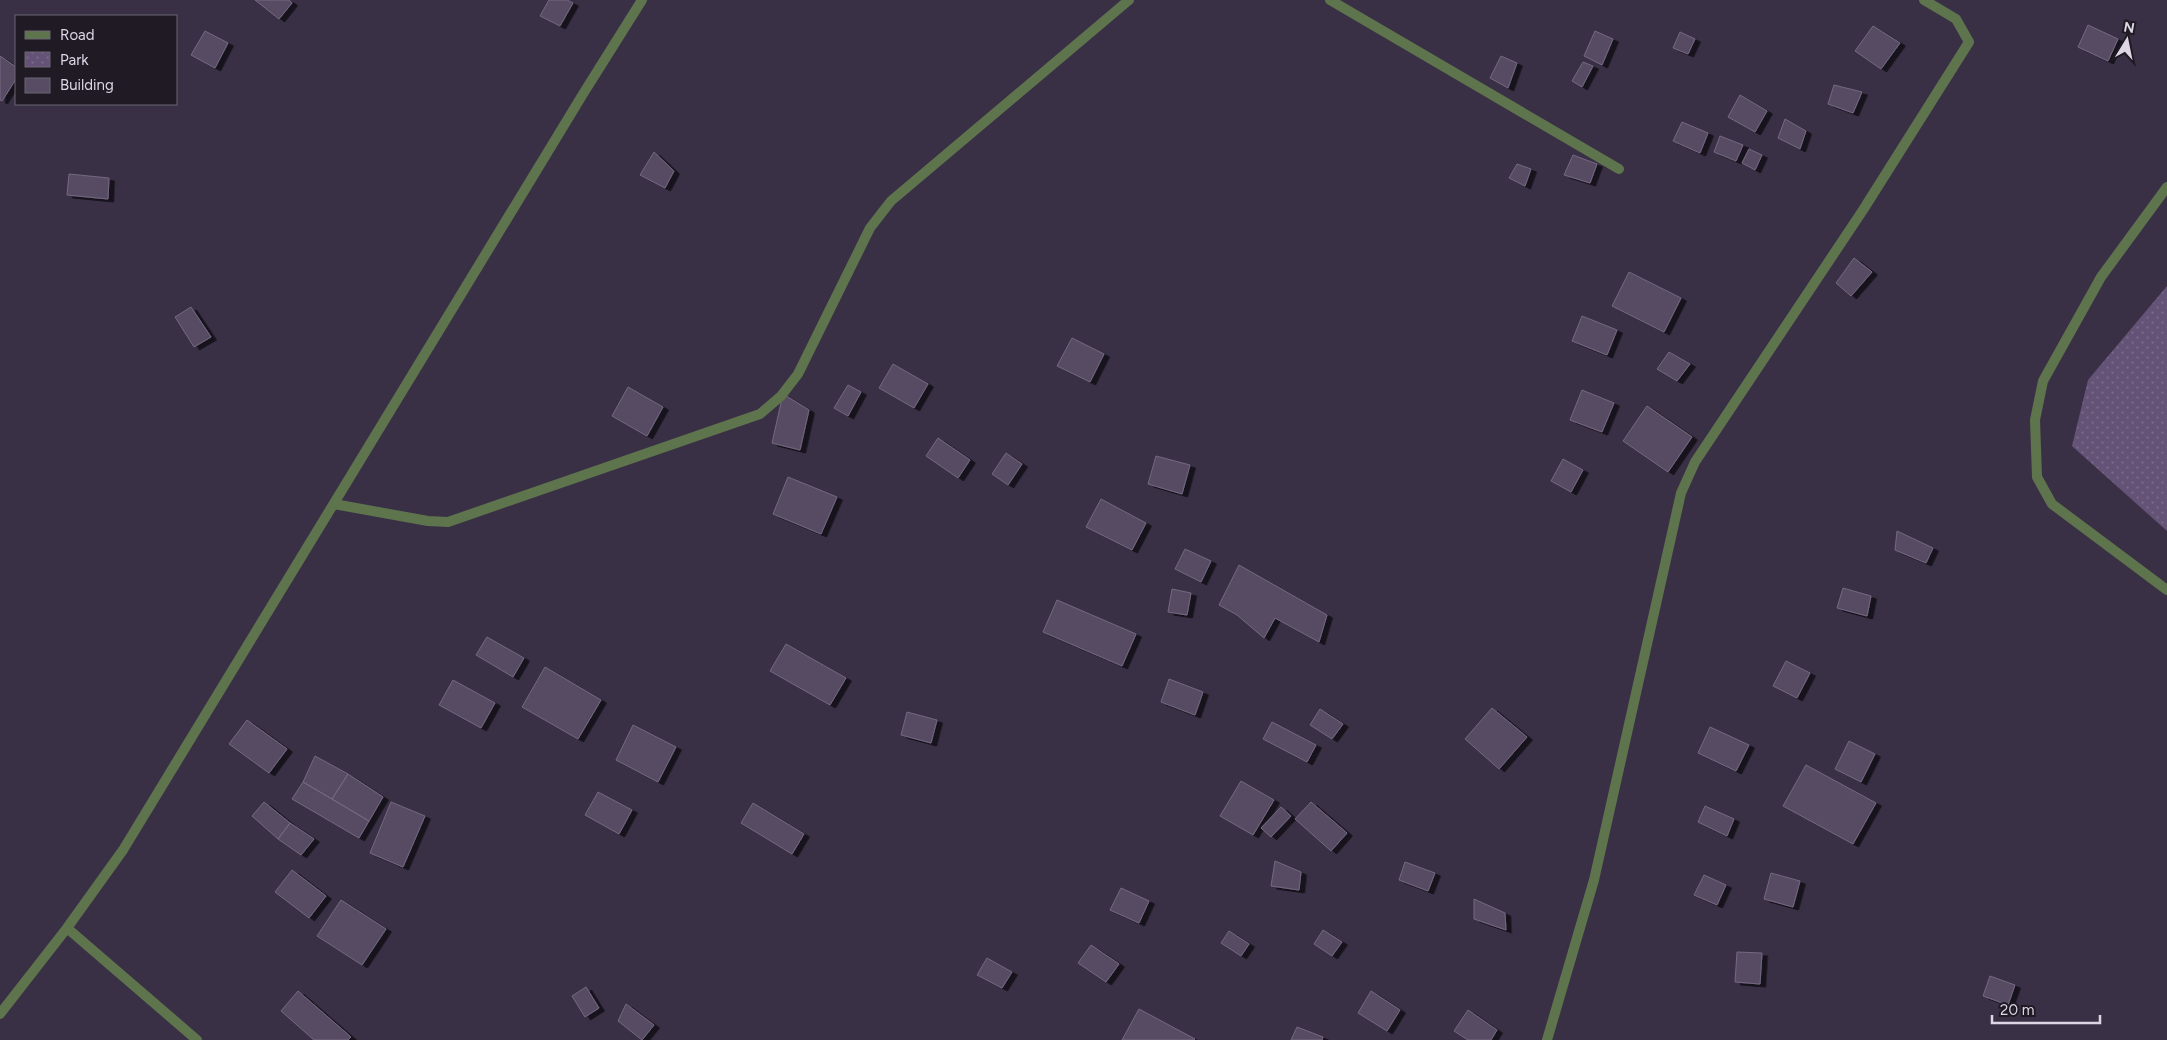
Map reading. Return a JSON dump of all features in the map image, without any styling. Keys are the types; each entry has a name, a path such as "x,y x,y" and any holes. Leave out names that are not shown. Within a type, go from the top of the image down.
{"street":[{"path":"0,1014 67,928 123,850 642,0"},
{"path":"334,504 428,522 448,522 760,414 781,396 798,374 870,228 891,201 1129,0"},
{"path":"1330,0 1618,168"},
{"path":"1547,1040 1594,880 1681,493 1695,462 1863,210 1969,42 1956,19 1924,0"},
{"path":"2167,187 2096,286 2043,381 2035,420 2037,477 2052,504 2167,590"},
{"path":"67,928 197,1040"}],"green space":[{"path":"2167,286 2167,531 2072,446 2088,380"}],"building":[{"path":"255,0 289,0 292,3 279,19"},
{"path":"549,0 567,0 573,3 560,26 540,16"},
{"path":"2088,25 2118,39 2108,61 2078,47"},
{"path":"1873,26 1900,43 1881,69 1855,51"},
{"path":"205,31 228,43 215,68 191,55"},
{"path":"1595,31 1613,39 1602,65 1584,56"},
{"path":"1680,32 1695,39 1688,54 1673,48"},
{"path":"0,56 15,66 15,81 2,101 0,100"},
{"path":"1501,56 1517,63 1508,88 1490,78"},
{"path":"1583,62 1593,66 1582,87 1572,81"},
{"path":"1834,85 1862,92 1853,113 1828,104"},
{"path":"1740,95 1767,111 1755,132 1728,117"},
{"path":"1785,119 1806,131 1800,149 1778,138"},
{"path":"1682,122 1708,133 1700,153 1673,141"},
{"path":"1720,136 1743,145 1736,161 1714,152"},
{"path":"1749,149 1762,155 1755,170 1742,163"},
{"path":"654,152 674,171 665,188 640,175"},
{"path":"1573,155 1597,164 1590,183 1564,175"},
{"path":"1517,164 1531,169 1525,186 1509,178"},
{"path":"69,174 109,178 108,199 67,195"},
{"path":"1854,258 1872,272 1851,296 1836,283"},
{"path":"1629,272 1681,298 1664,332 1612,306"},
{"path":"191,307 211,337 194,347 175,317"},
{"path":"1582,316 1617,330 1607,355 1572,341"},
{"path":"1072,338 1104,354 1090,382 1057,366"},
{"path":"1669,352 1690,364 1677,381 1657,369"},
{"path":"893,364 928,384 914,408 879,388"},
{"path":"848,385 861,392 848,416 834,408"},
{"path":"628,387 663,407 647,436 612,416"},
{"path":"1582,390 1614,403 1602,432 1570,420"},
{"path":"783,394 809,410 800,450 772,443"},
{"path":"1647,406 1692,437 1668,472 1623,441"},
{"path":"938,438 970,460 958,478 926,456"},
{"path":"1006,453 1022,464 1008,485 992,474"},
{"path":"1156,456 1190,465 1182,494 1148,484"},
{"path":"1563,459 1583,470 1571,492 1551,481"},
{"path":"788,477 837,497 821,534 773,514"},
{"path":"1101,499 1146,523 1132,550 1086,527"},
{"path":"1897,531 1933,548 1926,563 1895,550"},
{"path":"1185,549 1211,561 1201,582 1175,569"},
{"path":"1239,565 1327,615 1319,642 1275,618 1264,638 1237,615 1219,605"},
{"path":"1843,588 1871,596 1867,616 1837,608"},
{"path":"1172,589 1191,593 1187,615 1168,612"},
{"path":"1057,600 1136,634 1122,666 1043,632"},
{"path":"487,637 524,658 513,677 476,655"},
{"path":"786,644 846,678 830,705 770,671"},
{"path":"1786,661 1810,673 1797,698 1773,686"},
{"path":"545,667 601,700 578,739 522,707"},
{"path":"1169,679 1203,692 1195,715 1161,702"},
{"path":"453,680 495,703 481,728 439,705"},
{"path":"1492,708 1527,737 1499,769 1465,739"},
{"path":"1320,709 1343,724 1332,739 1310,725"},
{"path":"907,712 937,720 931,743 901,735"},
{"path":"247,720 287,749 269,773 229,744"},
{"path":"1272,722 1316,745 1307,762 1263,739"},
{"path":"633,725 676,747 658,782 616,760"},
{"path":"1710,727 1749,745 1736,771 1698,753"},
{"path":"1849,741 1875,754 1861,782 1835,769"},
{"path":"315,756 348,774 332,799 303,782"},
{"path":"1806,765 1876,803 1853,844 1783,806"},
{"path":"348,774 383,797 369,821 332,799"},
{"path":"1241,781 1274,800 1253,835 1220,816"},
{"path":"303,782 369,821 359,838 292,799"},
{"path":"598,792 632,810 619,834 585,815"},
{"path":"264,802 290,823 278,839 252,816"},
{"path":"391,802 425,816 403,867 370,853"},
{"path":"1311,802 1347,833 1331,851 1295,819"},
{"path":"753,803 804,834 792,854 741,823"},
{"path":"1705,806 1734,819 1727,836 1698,822"},
{"path":"1281,807 1291,816 1271,837 1261,828"},
{"path":"290,823 314,839 301,855 278,839"},
{"path":"1275,861 1301,872 1299,890 1271,886"},
{"path":"1405,862 1435,873 1428,891 1399,880"},
{"path":"292,870 326,896 309,918 275,892"},
{"path":"1771,873 1800,881 1793,907 1764,899"},
{"path":"1704,875 1726,885 1717,905 1694,895"},
{"path":"1121,888 1149,901 1139,923 1110,910"},
{"path":"1474,899 1505,913 1506,930 1474,919"},
{"path":"341,900 386,929 362,965 317,936"},
{"path":"1323,930 1342,942 1332,956 1314,944"},
{"path":"1229,931 1249,944 1241,956 1221,943"},
{"path":"1091,945 1119,964 1106,982 1078,963"},
{"path":"1737,952 1762,953 1760,984 1735,982"},
{"path":"987,958 1012,972 1002,988 977,975"},
{"path":"1990,976 2015,985 2008,1005 1983,996"},
{"path":"586,987 599,1008 585,1017 572,996"},
{"path":"298,991 351,1037 348,1040 314,1040 281,1011"},
{"path":"1371,991 1400,1010 1387,1031 1358,1013"},
{"path":"626,1004 654,1025 642,1040 618,1021"},
{"path":"1139,1009 1195,1039 1122,1040"},
{"path":"1468,1010 1497,1030 1491,1040 1468,1040 1454,1031"},
{"path":"1297,1027 1323,1037 1322,1040 1291,1040"}]}
